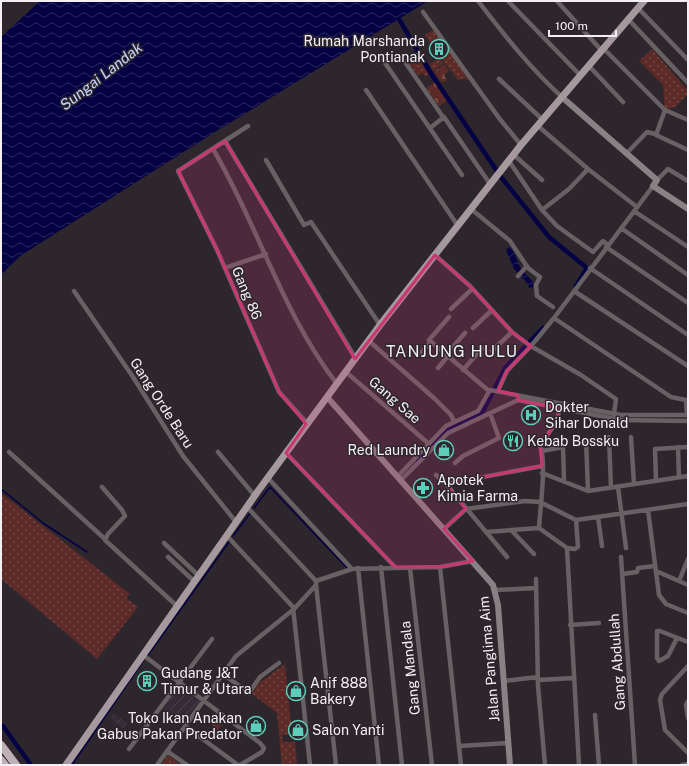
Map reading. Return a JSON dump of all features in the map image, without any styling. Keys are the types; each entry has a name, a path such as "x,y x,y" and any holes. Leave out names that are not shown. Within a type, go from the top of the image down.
{"highway":[{"path":"1,746 16,765"},
{"path":"1,760 4,765"}],"main road":[{"path":"66,765 142,655 178,607 236,522 286,453 305,422 327,397 380,325 490,184 644,1"}],"street":[{"path":"478,1 524,60 540,73 562,98 657,180"},
{"path":"508,1 581,76"},
{"path":"557,1 603,50 665,110 688,120"},
{"path":"638,8 688,60"},
{"path":"423,12 494,112 521,146"},
{"path":"628,20 688,83"},
{"path":"419,54 405,62 490,184"},
{"path":"384,60 462,175"},
{"path":"589,66 623,102"},
{"path":"499,79 587,170 636,209 688,247"},
{"path":"366,90 458,226"},
{"path":"655,134 665,110"},
{"path":"430,128 443,117"},
{"path":"248,126 213,149 235,189 298,326 325,369 337,384"},
{"path":"626,154 647,132 655,134 657,137 688,150"},
{"path":"225,141 356,359"},
{"name":"Gang 86","path":"213,149 178,171 225,268 279,392 305,422"},
{"path":"514,155 542,180"},
{"path":"266,160 304,225 311,222 380,325"},
{"path":"509,161 542,210 557,226 593,252 603,241 607,246 688,303"},
{"path":"398,479 446,426 478,411 528,344 554,318 657,180 668,169 688,181"},
{"path":"542,210 569,189 587,170"},
{"path":"653,186 688,209"},
{"path":"472,209 510,241 527,266 540,277 536,285 537,296 553,307"},
{"path":"621,228 688,274"},
{"path":"225,268 266,254"},
{"path":"435,255 472,289 512,332 528,344 582,375 616,399 614,414"},
{"path":"518,276 527,266"},
{"path":"590,268 688,335"},
{"path":"451,309 472,289"},
{"name":"Gang Orde Baru","path":"74,292 132,377 183,456 236,522"},
{"path":"574,292 688,366"},
{"path":"473,328 492,310"},
{"path":"421,354 431,342 430,338 448,317"},
{"path":"398,479 448,433 490,413 518,397 631,416 688,415 686,400 671,397 554,318"},
{"path":"492,351 512,332"},
{"path":"438,368 465,333"},
{"path":"369,341 451,415 454,422"},
{"path":"431,342 462,370 494,391 560,408 620,420 688,421"},
{"path":"462,370 482,348"},
{"name":"Gang Sae","path":"346,372 429,444"},
{"name":"Jalan Panglima Aim","path":"327,397 398,479 473,561 496,590 510,765"},
{"path":"539,528 542,473 542,450 540,445 556,423 560,408"},
{"path":"455,463 463,456 499,438 490,413"},
{"path":"609,437 611,488"},
{"path":"631,437 634,484"},
{"path":"586,439 588,491"},
{"path":"542,450 563,447 564,481"},
{"path":"678,447 679,477"},
{"path":"656,480 654,450 657,448 688,447"},
{"path":"9,452 105,539 106,543 178,607"},
{"path":"218,452 255,496"},
{"path":"286,453 395,567"},
{"path":"446,484 542,466"},
{"path":"542,473 588,491 688,476"},
{"path":"436,475 446,484 507,557"},
{"path":"268,478 352,569"},
{"path":"102,487 122,510 125,516 105,539"},
{"path":"618,487 626,548"},
{"path":"444,529 466,509 525,501 540,502 576,520 688,504"},
{"path":"247,507 316,583 336,765"},
{"path":"648,510 659,595 666,604 688,613"},
{"path":"598,517 602,546"},
{"path":"486,532 539,528 567,548 575,549 578,547 576,520"},
{"path":"512,531 534,554"},
{"path":"227,536 277,588 294,609 310,765"},
{"path":"164,543 197,579"},
{"path":"567,548 570,625 579,765"},
{"path":"168,557 197,579"},
{"name":"Gang Abdullah","path":"622,557 635,765"},
{"path":"679,581 688,559"},
{"path":"157,765 236,656 294,609 316,583 358,568 440,568 473,561"},
{"path":"622,574 637,572 638,568 655,566"},
{"path":"381,567 402,765"},
{"path":"358,568 379,765"},
{"name":"Gang Mandala","path":"410,568 432,765"},
{"path":"440,568 461,765"},
{"path":"656,571 688,585"},
{"path":"536,579 538,678 545,765"},
{"path":"496,590 536,588"},
{"path":"570,625 599,623"},
{"path":"677,638 668,656 659,661 657,658 657,631 677,638 688,642"},
{"path":"129,749 212,639"},
{"path":"142,655 260,743 264,748 261,753 239,765 185,726"},
{"path":"223,674 249,693 260,678 278,663"},
{"path":"688,666 662,694 660,700 665,730 688,753"},
{"path":"504,681 538,678 574,678"},
{"path":"688,701 686,705 688,718"},
{"path":"595,715 599,765"},
{"path":"460,746 508,743"},
{"path":"168,751 187,765"},
{"path":"682,765 688,764"}],"highlighted area":[{"path":"225,141 355,359 435,255 470,286 512,332 531,346 507,371 498,391 518,395 518,400 560,408 556,423 540,445 542,466 446,484 466,509 444,529 473,561 440,567 395,567 286,453 306,424 279,392 217,250 178,171"}],"shaded area":[{"path":"179,687 201,702 185,724 163,709"},
{"path":"114,714 127,723 123,728 111,719"}],"green space":[{"path":"433,30 442,42 433,48 425,35"},
{"path":"447,48 469,79 467,80 465,78 458,80 438,54"},
{"path":"652,49 688,91 688,94 675,107 665,110 663,85 639,61"},
{"path":"420,58 429,74 425,77 423,73 418,75 409,64"},
{"path":"439,58 444,63 433,71 430,64"},
{"path":"444,64 449,71 444,75 447,80 442,83 434,72"},
{"path":"435,82 448,100 439,106 426,88"},
{"path":"1,493 130,594 126,598 138,607 97,659 1,579"},
{"path":"285,664 292,734 282,735 283,742 295,742 297,764 282,765 277,713 252,694 259,683"},
{"path":"218,713 226,719 218,730 210,723"},
{"path":"168,755 181,765 161,765"}],"water":[{"name":"Sungai Landak","path":"40,1 428,1 218,130 20,256 1,275 1,37"},
{"path":"509,247 513,251 521,269 533,282 533,287 529,288 528,284 514,269 506,250"}],"waterway":[{"path":"399,19 430,72 501,177 549,237 587,268 576,286"},
{"path":"418,460 447,431 482,413 505,368 543,328"},
{"path":"254,508 270,487 348,569"},
{"path":"1,489 43,523 87,552"},
{"path":"233,536 251,512"},
{"path":"148,655 229,542"},
{"path":"72,765 143,661"},
{"path":"3,726 31,765"}],"place":[{"name":"Rumah Marshanda Pontianak","path":"439,49"},
{"name":"Dokter Sihar Donald","path":"531,415"},
{"name":"Kebab Bossku","path":"513,441"},
{"name":"Red Laundry","path":"444,450"},
{"name":"Apotek Kimia Farma","path":"423,488"},
{"name":"Gudang J&T Timur & Utara","path":"147,681"},
{"name":"Anif 888 Bakery","path":"296,691"},
{"name":"Toko Ikan Anakan Gabus Pakan Predator","path":"256,726"},
{"name":"Salon Yanti","path":"298,730"}],"district":[{"name":"TANJUNG HULU","path":"452,351"}]}
